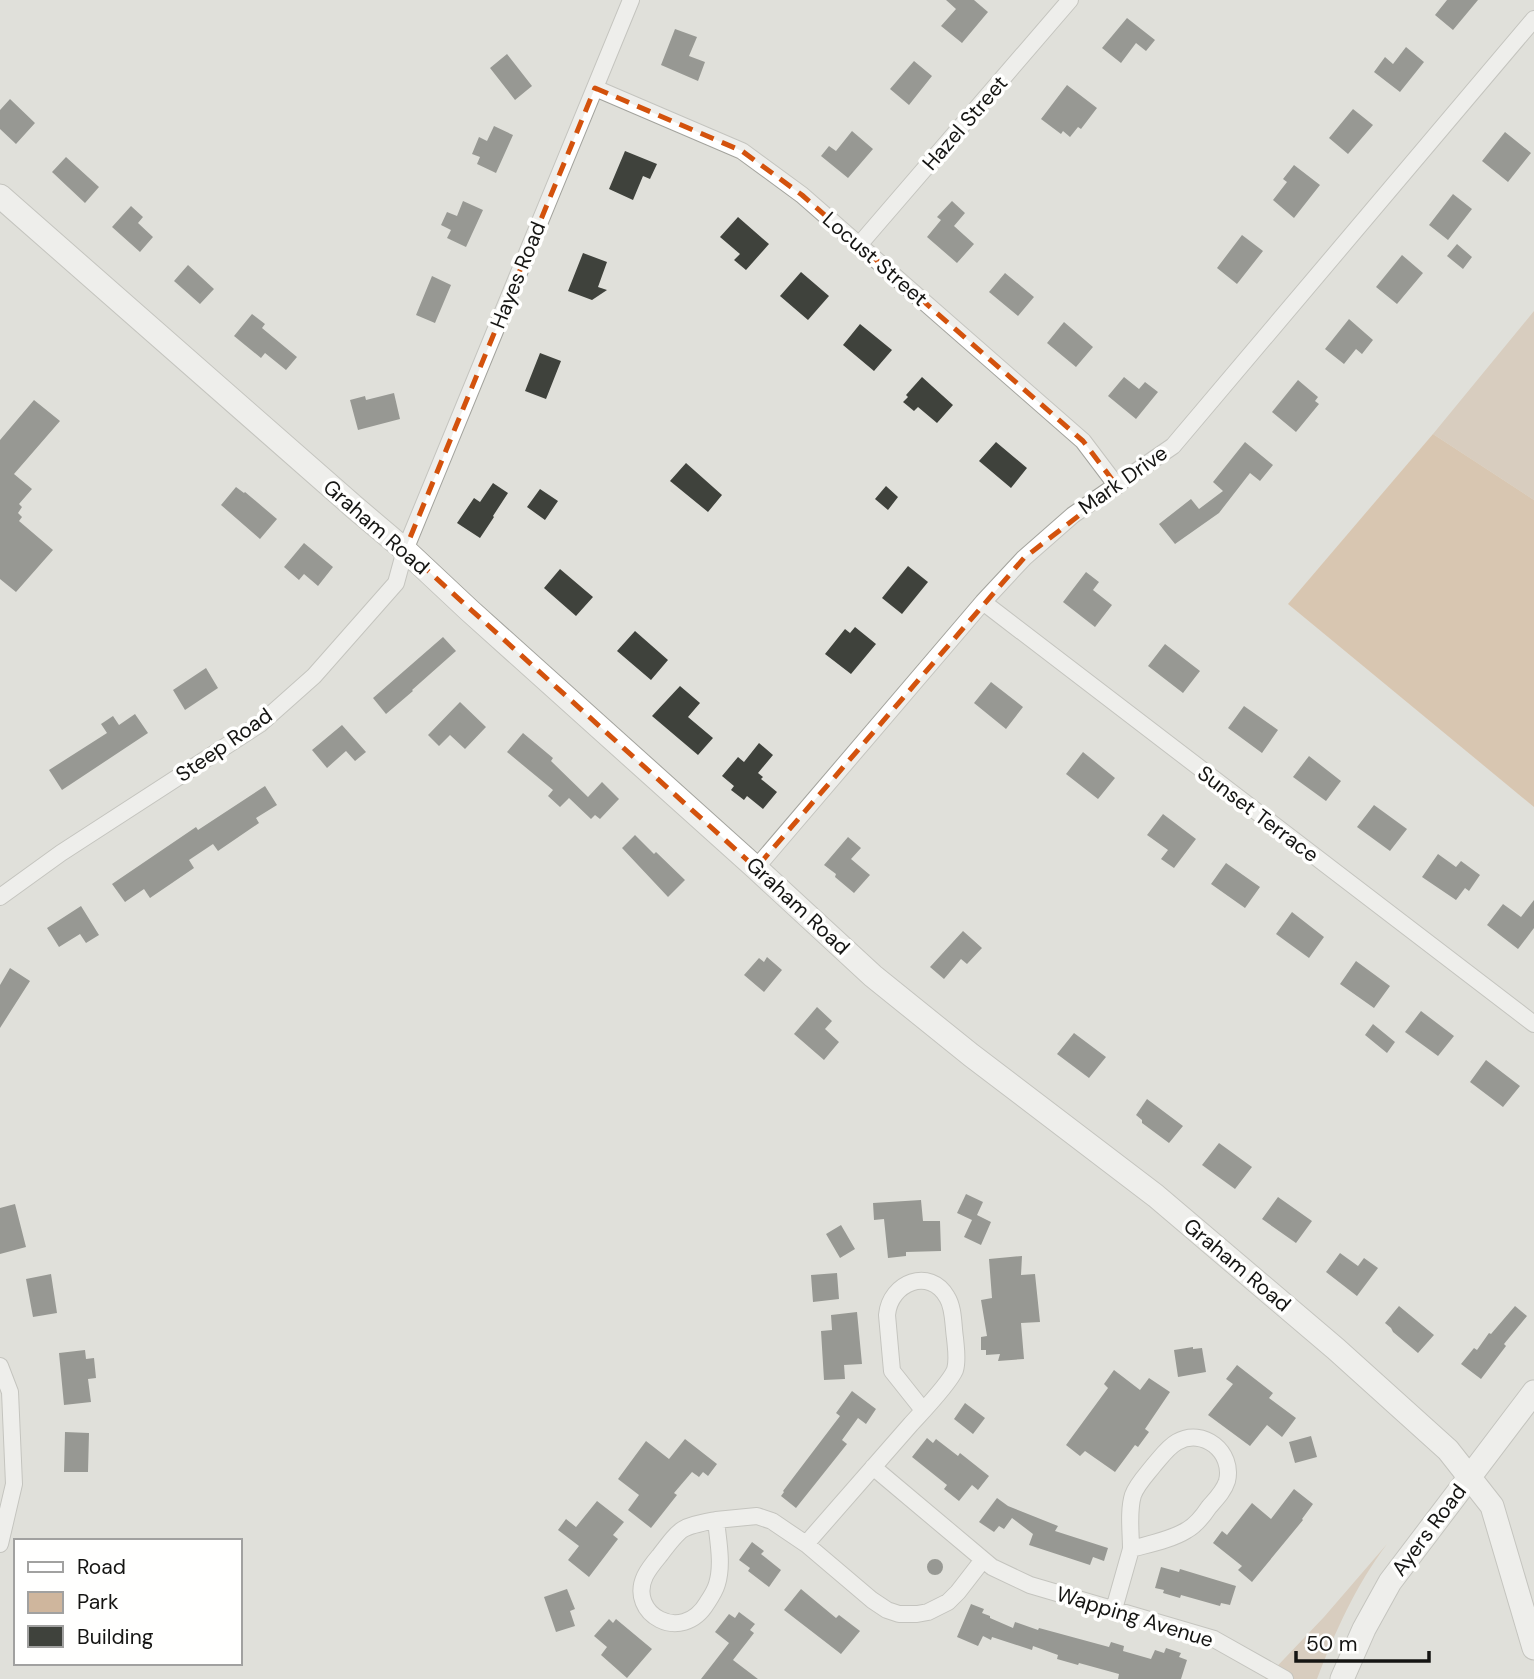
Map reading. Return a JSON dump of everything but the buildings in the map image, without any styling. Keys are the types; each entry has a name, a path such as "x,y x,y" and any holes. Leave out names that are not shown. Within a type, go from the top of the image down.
{"street":[{"name":"Hayes Road","path":"405,550 631,0"},
{"name":"Hazel Street","path":"859,245 1070,0"},
{"name":"Mark Drive","path":"756,868 1024,558 1073,515 1173,446 1534,19"},
{"name":"Locust Street","path":"595,88 742,151 802,195 1083,441 1117,486"},
{"name":"Graham Road","path":"0,197 405,550 873,976 971,1055 1156,1196 1336,1349 1448,1450 1492,1506 1534,1648"},
{"name":"Steep Road","path":"0,897 61,853 260,724 314,676 396,583 405,550"},
{"name":"Sunset Terrace","path":"983,603 1534,1024"},
{"path":"806,1544 923,1410 951,1376 957,1361 951,1305 938,1286 921,1281 903,1286 894,1293 887,1315 892,1371 923,1410"},
{"path":"0,1366 10,1392 14,1484 0,1544"},
{"name":"Ayers Road","path":"1342,1679 1364,1629 1390,1582 1534,1392"},
{"path":"1114,1609 1131,1549 1132,1497 1141,1480 1170,1447 1184,1438 1201,1438 1217,1446 1226,1461 1225,1488 1196,1524 1182,1533 1131,1549"},
{"name":"Wapping Avenue","path":"873,1467 992,1567 1030,1585 1214,1639 1285,1679"},
{"path":"716,1520 718,1582 705,1608 688,1622 666,1623 656,1618 644,1602 642,1594 645,1576 679,1530 688,1525 716,1520 764,1517 806,1544 887,1611 899,1614 928,1612 948,1602 982,1560"}],"highlighted area":[{"path":"595,88 742,151 802,195 1083,441 1117,486 1024,558 756,868 405,550"}],"green space":[{"path":"1534,311 1534,500 1433,434"},
{"path":"1387,1544 1347,1609 1317,1679 1265,1679 1324,1617"}],"shaded area":[{"path":"1433,434 1534,500 1534,807 1288,604"}]}
